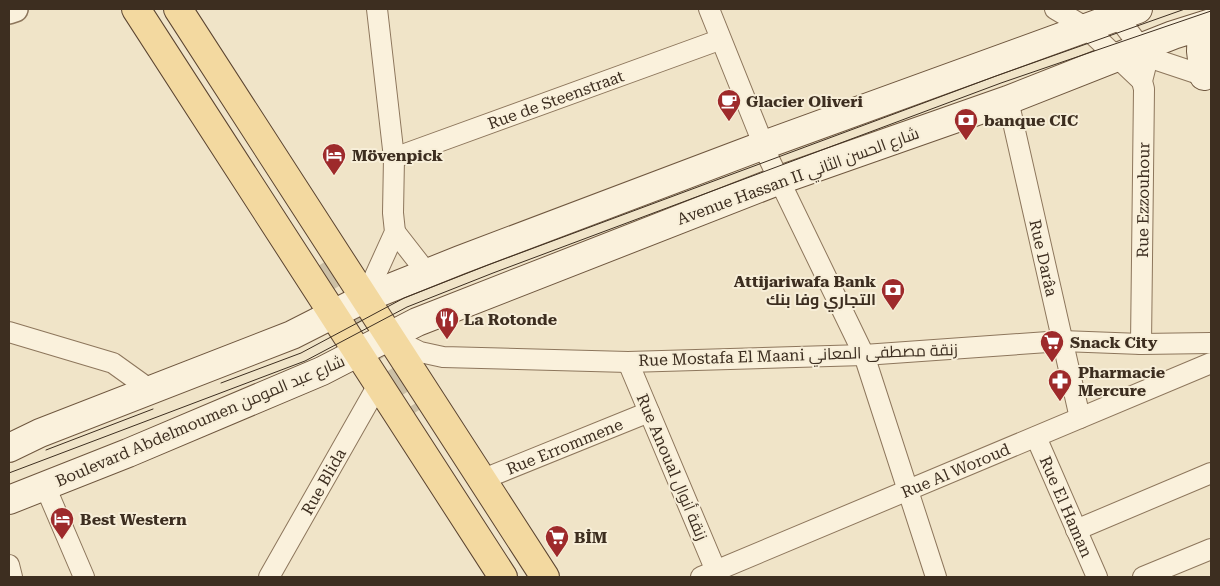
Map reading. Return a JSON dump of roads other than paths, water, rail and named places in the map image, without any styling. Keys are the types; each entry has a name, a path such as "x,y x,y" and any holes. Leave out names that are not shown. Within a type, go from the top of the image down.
{"main road":[{"path":"136,9 503,577"},
{"path":"158,9 323,263"},
{"path":"178,9 480,480 545,577"},
{"path":"9,448 40,434 292,335 364,298 427,273 764,145 1085,27 1120,11"},
{"path":"1207,25 1201,51 1208,77"},
{"name":"Avenue Hassan II شارع الحسن الثاني","path":"388,336 417,322 780,180 1008,100 1116,56 1144,52 1207,25"},
{"name":"Boulevard Abdelmoumen شارع عبد المومن","path":"9,500 128,453 358,354 388,336"},
{"path":"416,412 524,577"}],"street":[{"path":"9,11 15,9"},
{"path":"364,298 395,232 393,213 394,158 377,9"},
{"path":"709,9 719,40 764,145 864,355 936,577"},
{"path":"1055,9 1085,27 1142,81"},
{"path":"1120,11 1144,52 1208,77"},
{"name":"Rue de Steenstraat","path":"394,158 719,40"},
{"name":"Rue Ezzouhour","path":"1141,344 1144,98 1142,81 1144,52"},
{"name":"Rue Darâa","path":"1008,100 1080,418"},
{"path":"395,232 427,273"},
{"path":"9,332 113,363 152,391"},
{"name":"Rue Mostafa El Maani زنقة مصطفى المعاني","path":"388,336 420,352 443,357 628,362 864,355 1062,341 1141,344 1211,343"},
{"name":"Rue Anoual زنقة أنوال","path":"628,362 649,412 708,574"},
{"name":"Rue Al Woroud","path":"708,574 1211,363"},
{"name":"Rue Blida","path":"269,577 378,385"},
{"name":"Rue Errommene","path":"480,480 649,412"},
{"name":"Rue El Haman","path":"1036,437 1097,577"},
{"path":"1076,530 1211,473"},
{"path":"45,486 84,577"},
{"path":"1143,577 1211,549"},
{"path":"9,565 12,577"}],"tunnel":[{"path":"323,263 416,412"}],"tram line":[{"path":"221,383 301,353 404,298 488,265 996,76 1185,9"},
{"path":"9,473 305,361 407,307 493,273 1001,83 1211,11"},
{"path":"46,450 153,409"}],"place":[{"name":"Glacier Oliveri","path":"729,122"},
{"name":"banque CIC","path":"966,141"},
{"name":"Mövenpick","path":"334,176"},
{"name":"Attijariwafa Bank التجاري وفا بنك","path":"893,311"},
{"name":"La Rotonde","path":"447,340"},
{"name":"Snack City","path":"1052,363"},
{"name":"Pharmacie Mercure","path":"1060,402"},
{"name":"Best Western","path":"62,540"},
{"name":"BİM","path":"557,558"}]}
